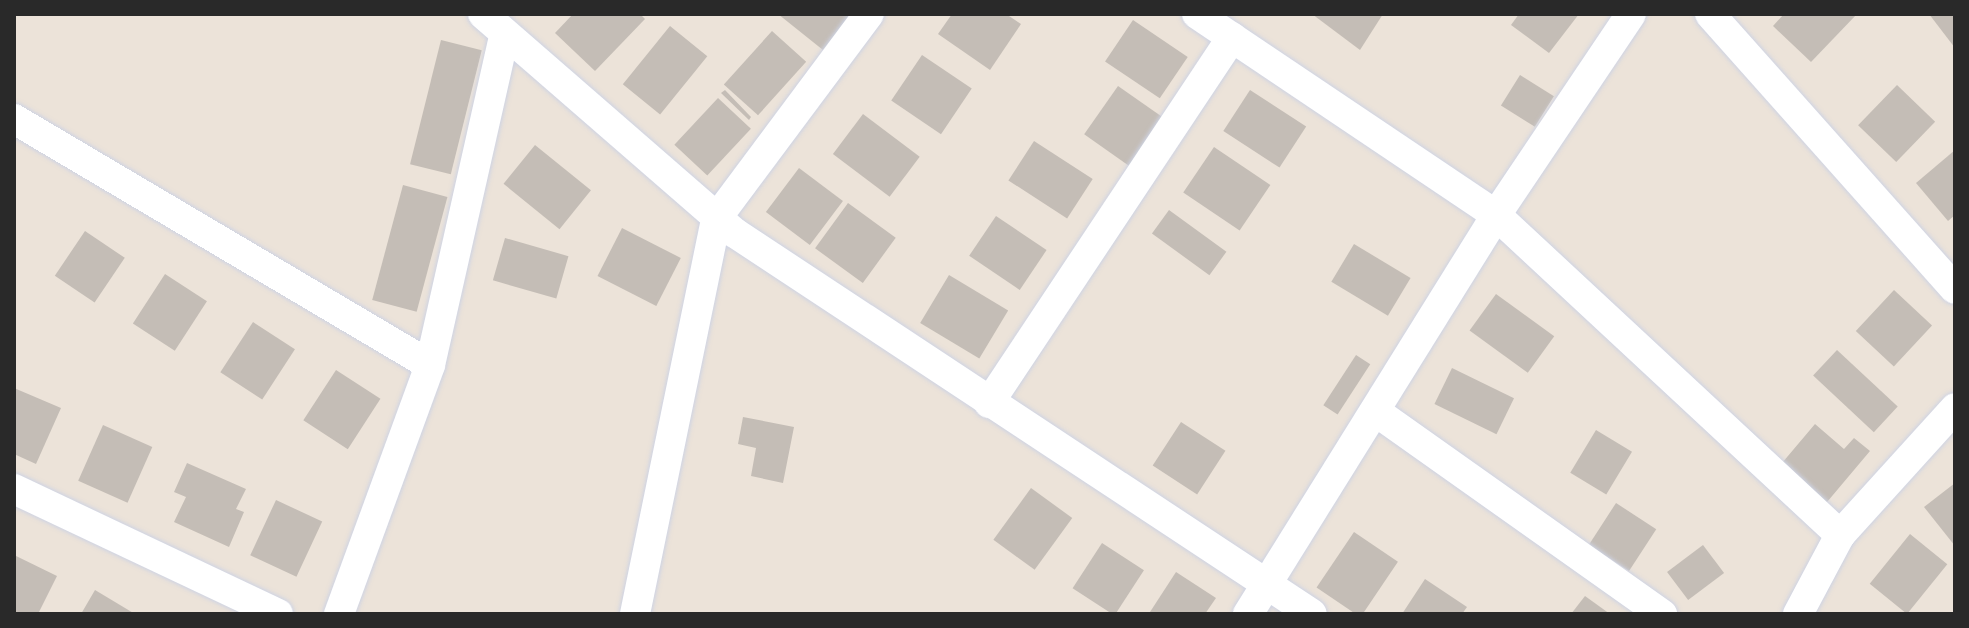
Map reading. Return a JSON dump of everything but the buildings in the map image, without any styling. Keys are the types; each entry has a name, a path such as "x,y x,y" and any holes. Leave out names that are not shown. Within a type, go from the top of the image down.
{"street":[{"path":"483,14 504,36 716,219 1266,587 1312,614"},
{"path":"635,614 716,219 869,14"},
{"path":"1197,14 1496,215 1840,535"},
{"path":"1248,614 1496,215 1631,14"},
{"path":"1710,14 1955,289"},
{"path":"339,614 430,365 504,36"},
{"path":"989,403 1232,37"},
{"path":"14,119 430,365"},
{"path":"1798,614 1840,535 1955,408"},
{"path":"1375,411 1662,614"},
{"path":"14,489 278,614"}]}
